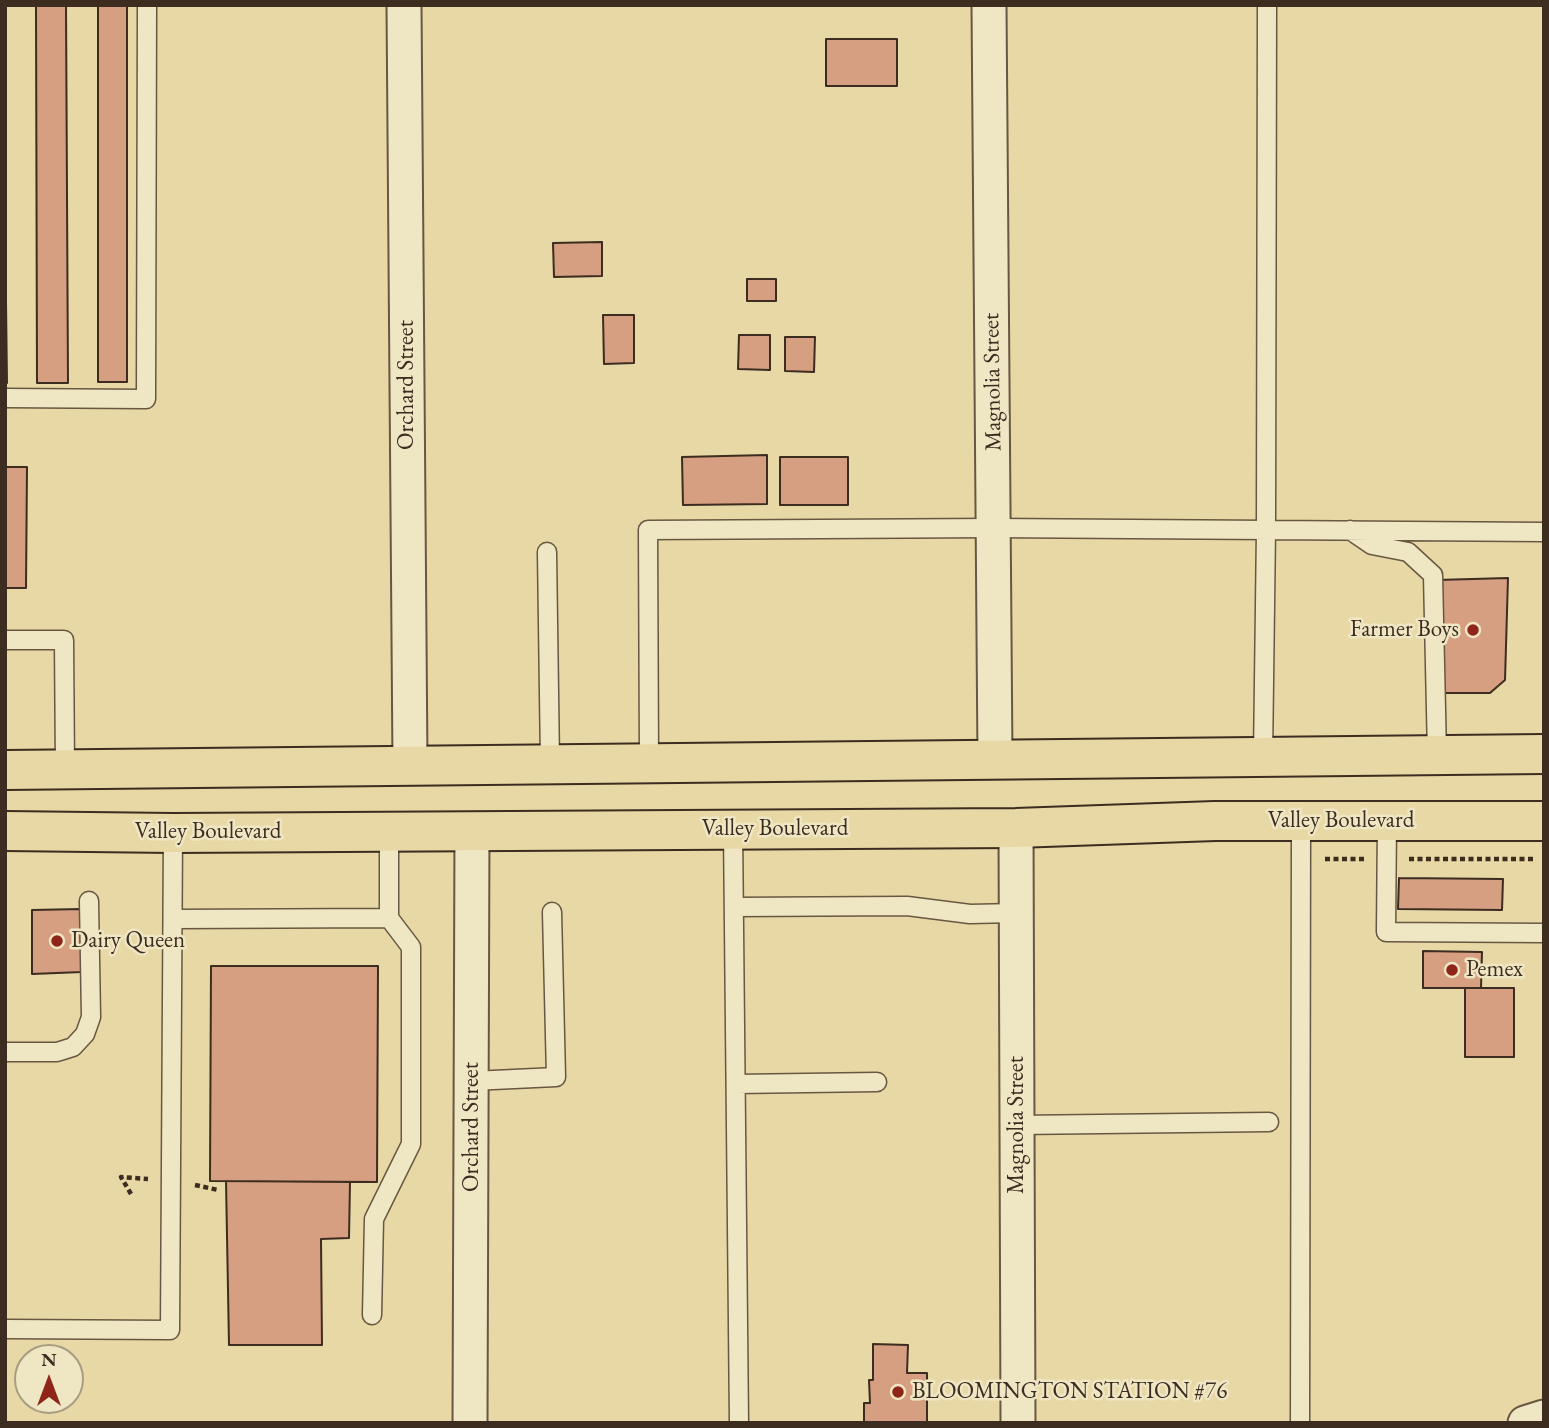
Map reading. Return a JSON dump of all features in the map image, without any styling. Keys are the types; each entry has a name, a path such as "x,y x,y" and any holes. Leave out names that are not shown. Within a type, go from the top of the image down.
{"main road":[{"path":"5,770 1544,754"},
{"name":"Valley Boulevard","path":"5,831 173,833 1016,828 1301,821 1544,821"}],"street":[{"name":"Orchard Street","path":"404,5 410,764"},
{"name":"Magnolia Street","path":"989,5 995,759"},
{"name":"Magnolia Street","path":"1016,828 1018,1423"},
{"name":"Orchard Street","path":"470,1423 472,830"},
{"path":"1525,1423 1544,1417"}],"lane":[{"path":"5,398 146,399 147,5"},
{"path":"1263,757 1267,5"},
{"path":"649,762 648,530 994,528 1544,532"},
{"path":"1350,530 1372,545 1408,552 1433,575 1437,755"},
{"path":"547,552 550,763"},
{"path":"5,640 64,640 65,770"},
{"path":"1300,1423 1301,821"},
{"path":"1387,821 1385,932 1544,933"},
{"path":"733,829 738,1423"},
{"path":"372,1315 374,1219 411,1144 411,947 389,918 389,831"},
{"path":"5,1329 170,1330 173,833"},
{"path":"5,1052 57,1052 73,1048 85,1034 91,1017 89,901"},
{"path":"734,907 906,906 970,914 1016,913"},
{"path":"472,1081 556,1077 552,912"},
{"path":"173,919 389,918"},
{"path":"736,1084 877,1082"},
{"path":"1017,1125 1269,1122"}],"path":[{"path":"1317,859 1534,859"}],"building":[{"path":"36,5 66,5 68,383 37,383"},
{"path":"98,5 127,5 127,382 98,382"},
{"path":"826,39 897,39 897,86 826,86"},
{"path":"5,222 7,383 5,383"},
{"path":"602,242 602,276 554,277 553,243"},
{"path":"747,279 776,279 776,301 747,301"},
{"path":"603,315 634,315 634,363 604,364"},
{"path":"739,335 770,335 770,370 738,369"},
{"path":"785,337 815,337 814,372 785,371"},
{"path":"767,455 767,504 683,505 682,457"},
{"path":"780,457 848,457 848,505 780,505"},
{"path":"5,467 27,467 26,588 5,588"},
{"name":"Farmer Boys","path":"1508,578 1505,680 1490,693 1442,693 1437,580"},
{"path":"1399,878 1503,879 1502,910 1398,909"},
{"name":"Dairy Queen","path":"82,909 82,972 32,974 32,910"},
{"name":"Pemex","path":"1423,951 1482,952 1481,988 1423,988"},
{"path":"211,966 378,966 377,1182 210,1181"},
{"path":"1465,988 1514,988 1514,1057 1465,1057"},
{"path":"226,1181 350,1182 349,1238 321,1239 322,1345 229,1345"},
{"name":"BLOOMINGTON STATION #76","path":"873,1344 908,1345 907,1373 927,1373 927,1423 864,1423 864,1403 870,1403 869,1380 873,1380"}],"place":[{"name":"Farmer Boys","path":"1473,630"},
{"name":"Dairy Queen","path":"57,941"},
{"name":"Pemex","path":"1452,970"},
{"name":"BLOOMINGTON STATION #76","path":"898,1392"}]}
